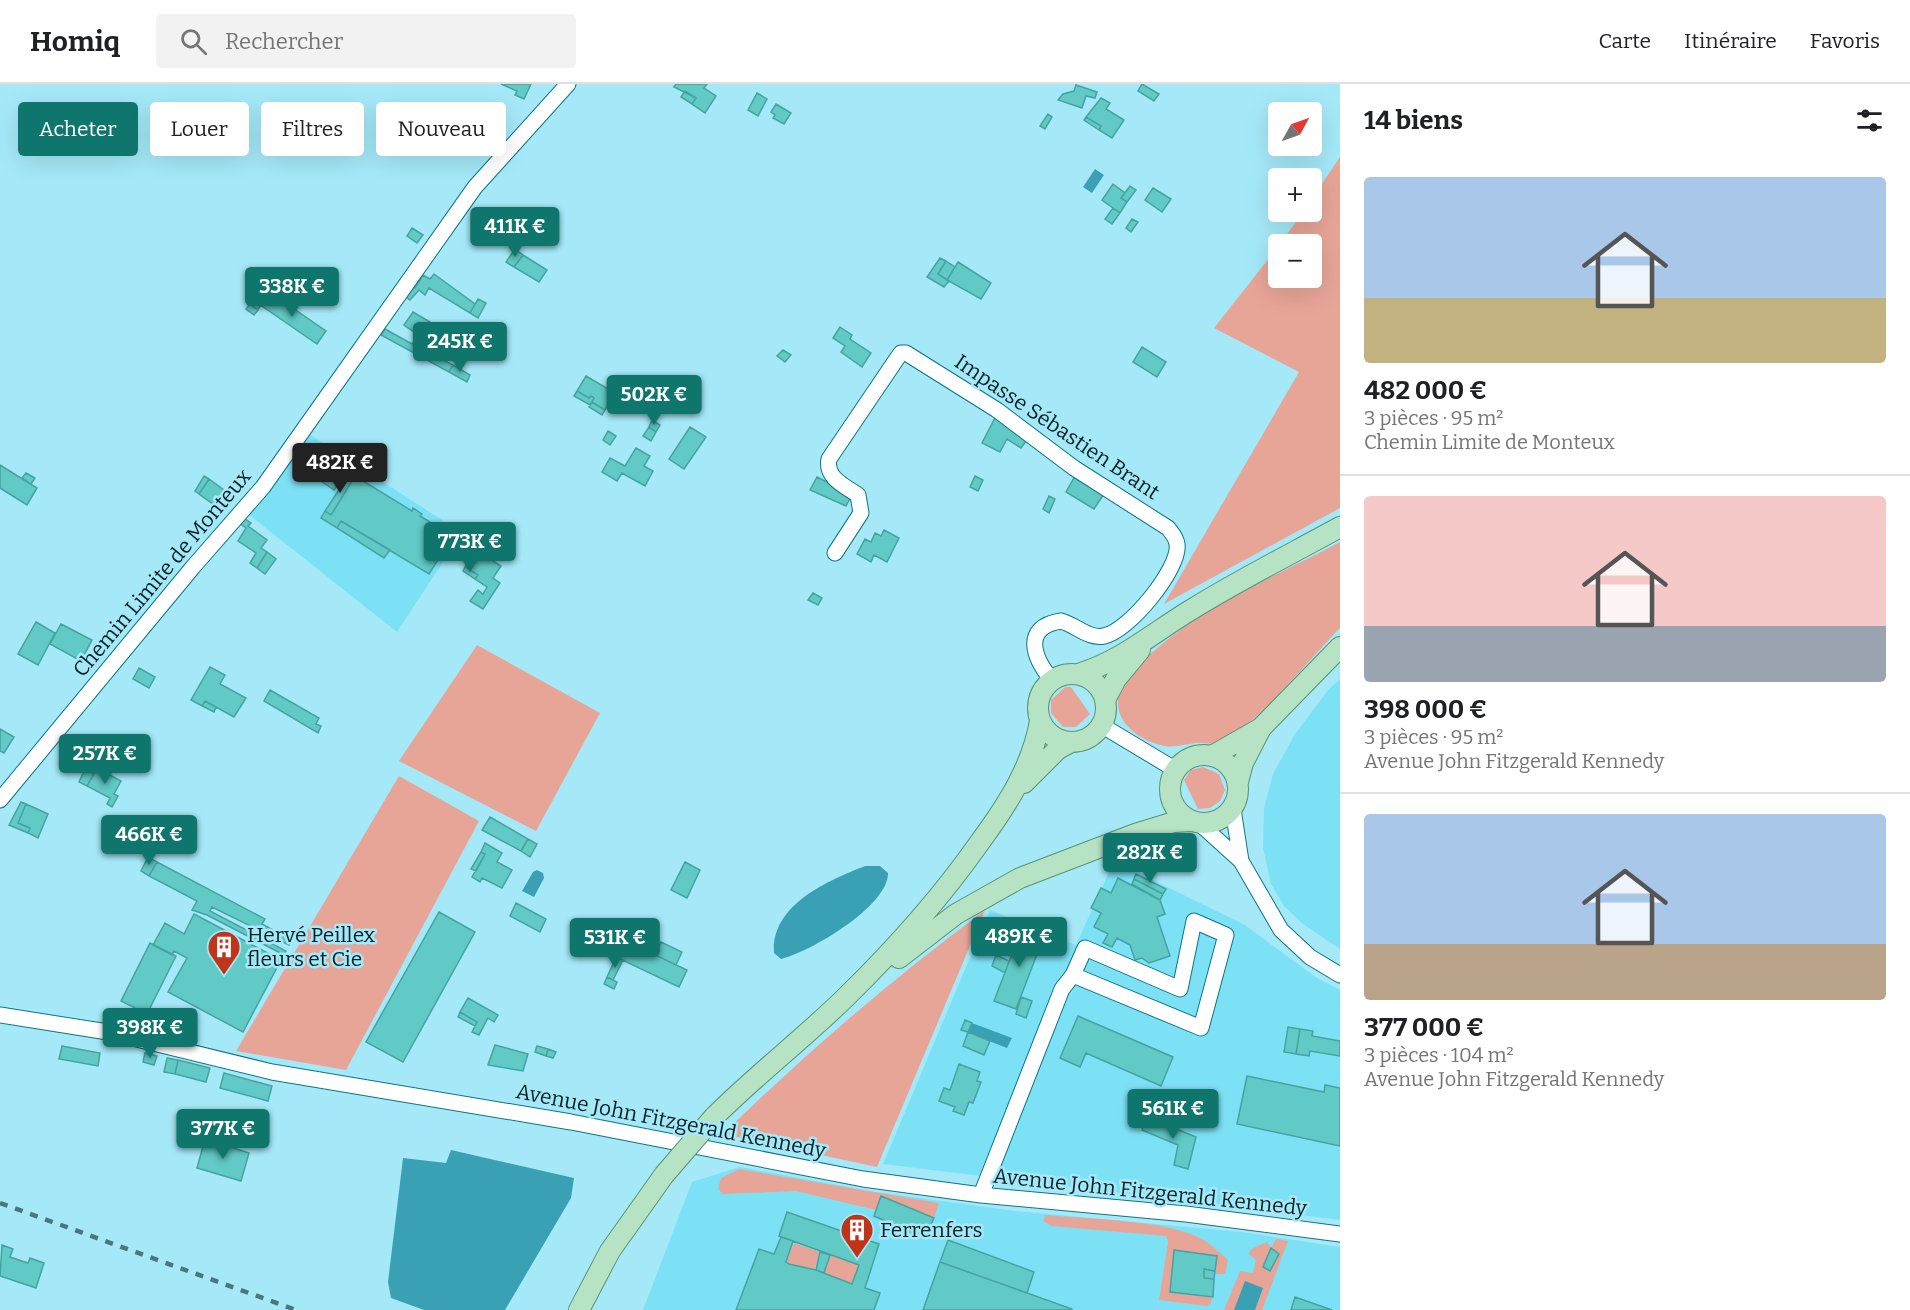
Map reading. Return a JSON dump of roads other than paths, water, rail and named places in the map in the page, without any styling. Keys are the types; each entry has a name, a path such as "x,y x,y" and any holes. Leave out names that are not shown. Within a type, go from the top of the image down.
{"main road":[{"path":"1017,788 1035,744 1040,721 1038,700 1052,680 1067,674 1078,674 1096,669 1147,641 1217,594 1340,527"},
{"path":"844,999 932,907 1017,788 1051,756 1071,742 1084,739 1101,726 1105,715 1105,700 1116,679 1147,641"},
{"path":"1212,756 1261,728 1340,647"},
{"path":"1078,674 1097,685 1105,700"},
{"path":"1040,721 1053,736 1071,742"},
{"path":"579,1310 610,1251 664,1175 714,1117 844,999 956,915 988,894 1020,878 1135,834 1174,822 1219,821 1233,808 1237,800 1238,782 1243,763 1261,728"},
{"path":"1196,822 1183,817 1172,802 1170,785 1176,770 1187,759 1203,755 1212,756 1229,765 1238,782"}],"street":[{"name":"Chemin Limite de Monteux","path":"0,800 193,567 263,487 475,187 568,84"},
{"name":"Impasse Sébastien Brant","path":"835,553 861,513 858,495 832,477 827,467 829,459 898,357 901,353 906,353 997,410 1074,468 1174,534 1177,551 1163,582 1136,615 1116,632 1104,636 1093,636 1061,621 1042,628 1035,638 1034,650 1037,660 1052,680"},
{"path":"1101,726 1176,770"},
{"path":"1233,808 1241,861 1267,910 1281,930 1310,957 1340,975"},
{"path":"1196,822 1241,861"},
{"path":"981,1194 1062,989 1073,975 1085,948 1180,989 1194,921 1226,935 1201,1028 1073,975"},
{"name":"Avenue John Fitzgerald Kennedy","path":"0,1015 108,1032 272,1072 571,1122 863,1179 981,1194 1186,1214 1340,1234"}],"railway":[{"path":"0,1203 296,1310"}],"place":[{"name":"Hervé Peillex fleurs et Cie","path":"224,976"},
{"name":"Ferrenfers","path":"857,1259"}]}
